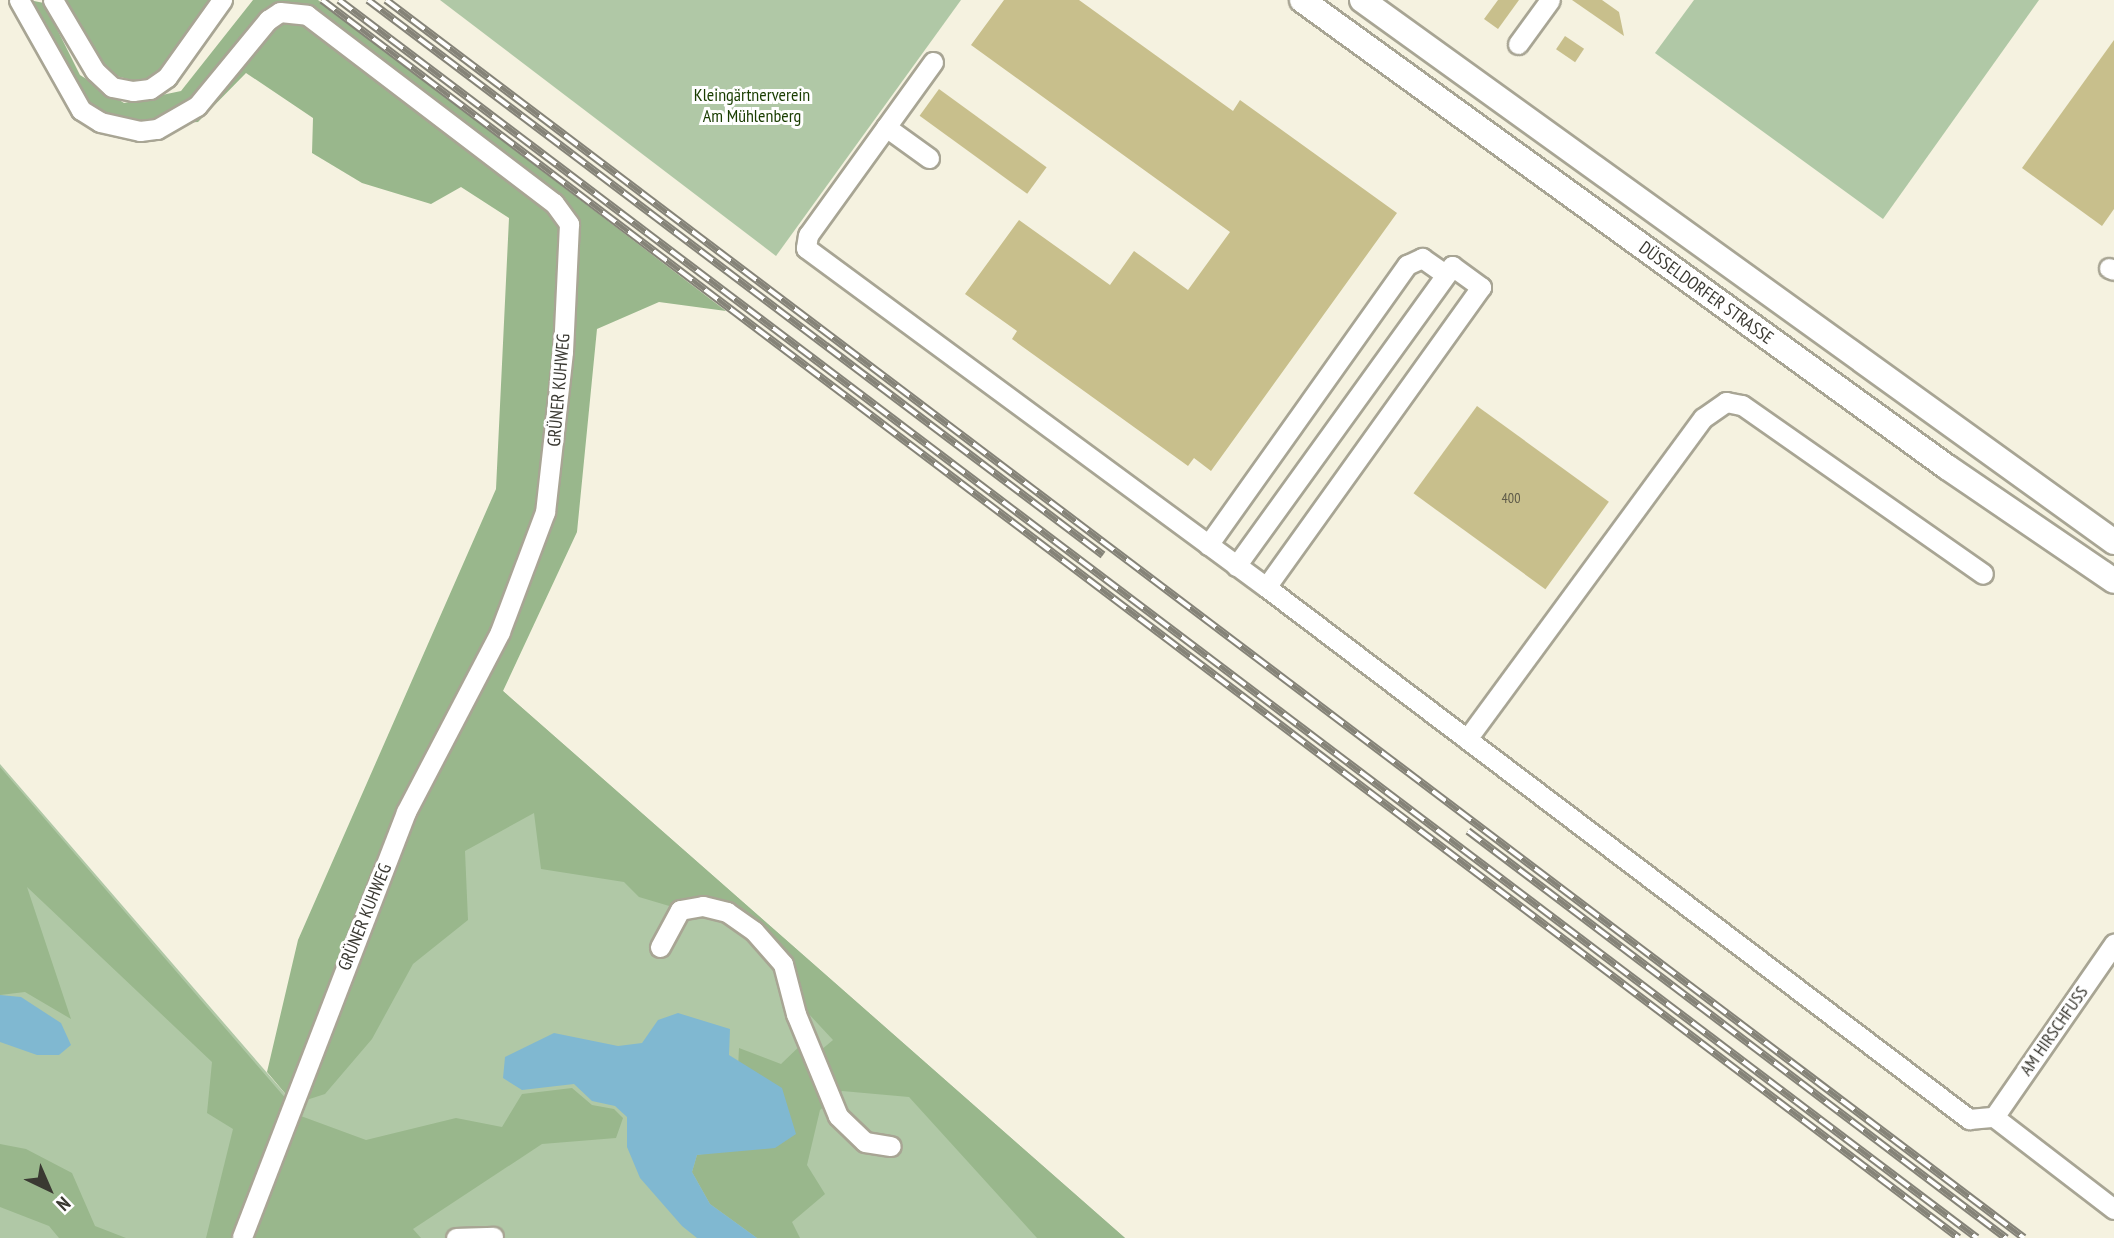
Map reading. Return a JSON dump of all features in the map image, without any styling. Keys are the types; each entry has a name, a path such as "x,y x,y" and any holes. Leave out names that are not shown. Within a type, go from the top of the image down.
{"main road":[{"name":"DÜSSELDORFER STRASSE","path":"1302,0 1947,467 2114,581"},
{"name":"DÜSSELDORFER STRASSE","path":"1362,0 2114,542"}],"street":[{"name":"GRÜNER KUHWEG","path":"19,0 81,110 100,122 140,131 156,130 197,106 268,20 280,12 307,15 554,203 569,224 553,463 541,526 500,632 406,812 242,1238"},
{"path":"53,0 95,71 111,87 133,91 150,89 167,77 222,0"},
{"path":"1518,44 1550,0"},
{"path":"933,62 808,235 806,248 1266,587 1969,1119 1994,1117 2114,1209"},
{"path":"886,127 929,158"},
{"path":"1208,545 1406,265 1422,258 1446,275"},
{"path":"1236,566 1452,267 1481,286 1266,587"},
{"path":"1467,739 1703,418 1726,402 1742,405 1983,574"},
{"path":"660,947 681,910 703,906 726,912 754,931 787,971 796,1014 838,1116 864,1142 891,1146"},
{"name":"AM HIRSCHFUSS","path":"1994,1117 2114,944"},
{"path":"456,1238 493,1237"}],"green space":[{"path":"29,0 44,3 80,75 124,103 181,91 253,0 318,0 726,311 659,302 597,329 577,532 503,691 1125,1238 1037,1238 909,1097 842,1091 820,1110 807,1165 825,1194 792,1222 800,1238 757,1238 710,1204 692,1172 697,1155 734,1149 739,1048 781,1064 806,1040 821,1050 833,1040 780,983 770,942 731,908 676,908 639,897 624,882 541,869 534,813 465,851 468,920 413,964 372,1039 325,1094 294,1104 267,1072 298,940 496,489 509,218 461,187 431,204 362,183 312,153 313,118 246,73 198,122 135,126 106,117 82,103 69,83"},
{"path":"64,0 217,0 180,53 147,84 116,76 101,62"},
{"name":"Kleingärtnerverein Am Mühlenberg","path":"440,0 961,0 776,256"},
{"path":"1694,0 2039,0 1883,219 1655,53"},
{"path":"503,691 1125,1238 0,1238 0,764 294,1104"},
{"path":"0,767 287,1100 237,1238 206,1238 233,1129 207,1113 212,1062 27,887 71,1019 25,992 0,995"},
{"path":"572,1088 592,1105 614,1109 623,1118 616,1138 542,1144 413,1229 421,1238 246,1238 290,1112 366,1140 456,1118 502,1127 522,1094"},
{"path":"0,1144 26,1149 72,1173 95,1226 126,1238 59,1238 49,1226 0,1207"}],"water":[{"path":"0,995 21,997 61,1023 71,1045 59,1055 37,1055 0,1042"},
{"path":"678,1013 730,1029 729,1055 782,1088 796,1134 775,1148 697,1155 692,1172 710,1204 757,1238 697,1238 682,1226 640,1178 627,1147 627,1117 615,1106 592,1101 574,1084 522,1090 503,1078 505,1057 554,1033 618,1046 642,1043 658,1020"}],"building":[{"path":"1004,0 1079,0 1233,111 1240,100 1397,213 1211,471 1194,458 1188,466 1012,339 1017,331 965,294 1019,220 1110,285 1134,251 1188,290 1230,232 971,45"},
{"path":"1498,0 1519,0 1498,29 1484,19"},
{"path":"1572,0 1602,0 1619,12 1624,36"},
{"path":"1565,36 1584,49 1575,62 1556,49"},
{"path":"2114,40 2114,209 2102,226 2022,168"},
{"path":"939,89 1047,167 1027,194 920,116"},
{"path":"1477,406 1609,502 1545,589 1414,493"}],"railway":[{"path":"322,0 1959,1238"},
{"path":"339,0 1977,1238"},
{"path":"368,0 1103,555"},
{"path":"386,0 2024,1238"},
{"path":"1468,831 2006,1238"}]}
